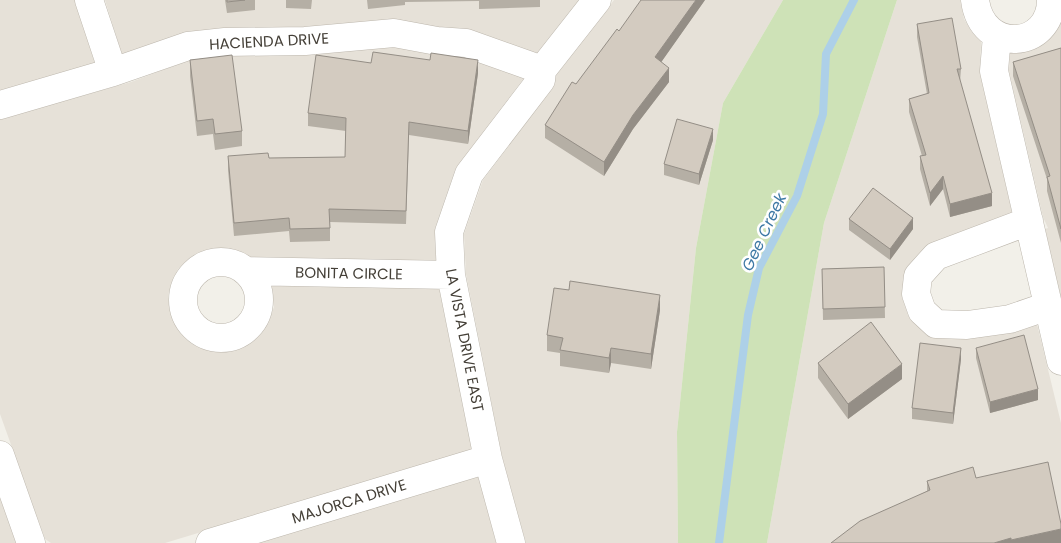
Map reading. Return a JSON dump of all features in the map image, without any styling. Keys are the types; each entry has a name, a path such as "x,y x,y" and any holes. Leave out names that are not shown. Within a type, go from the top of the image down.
{"street":[{"path":"90,0 113,72"},
{"name":"LA VISTA DRIVE EAST","path":"511,543 488,459 451,275 449,232 469,174 541,80 542,70 597,0"},
{"path":"974,0 976,14 984,27 997,36 1011,40 1026,37 1039,29 1048,17 1051,0"},
{"name":"HACIENDA DRIVE","path":"0,105 113,72 188,46 225,42 305,41 394,33 437,41 466,43 542,70"},
{"path":"997,36 994,71 1061,361"},
{"path":"1029,221 936,256 918,276 916,294 922,311 936,324 967,325 1010,319 1048,306"},
{"name":"BONITA CIRCLE","path":"247,271 451,275"},
{"path":"0,455 31,543"},
{"name":"MAJORCA DRIVE","path":"210,543 488,459"}],"shaded area":[{"path":"0,0 75,0 95,63 0,92"},
{"path":"105,0 579,0 536,55 471,31 122,55"},
{"path":"614,0 783,0 723,103 696,248 677,432 678,543 526,543 502,456 466,274 464,234 483,180 553,87 556,75"},
{"path":"897,0 960,0 964,19 972,32 981,41 980,73 1012,213 924,248 904,274 902,297 908,315 926,333 1037,324 1061,423 1061,543 767,543 824,223"},
{"path":"1061,22 1061,298 1045,229 1048,228 1043,217 1009,71 1010,52 1035,48 1051,37"},
{"path":"394,46 463,56 524,78 455,170 435,228 436,262 251,258 228,249 210,249 194,256 178,269 168,296 170,312 179,330 191,342 208,350 226,351 239,348 255,340 268,323 274,307 271,284 439,287 472,450 165,543 51,543 45,539 0,414 0,119 131,82 192,59 227,55"},
{"path":"478,475 496,543 256,543"},
{"path":"0,498 16,543 0,543"}],"green space":[{"path":"783,0 897,0 824,223 767,543 678,543 677,432 696,248 723,103"}],"building":[{"path":"227,0 245,0 227,2"},
{"path":"641,0 696,0 655,57 669,68 633,115 604,162 545,125 572,82 576,84 617,29 619,31"},
{"path":"952,18 961,69 957,69 992,193 950,204 943,176 930,193 920,156 926,155 909,99 929,93 917,24"},
{"path":"1061,48 1061,229 1047,177 1050,176 1013,62"},
{"path":"373,52 430,60 431,53 478,60 468,131 409,122 406,211 329,209 330,228 290,229 289,218 234,223 228,156 268,153 269,158 345,157 346,118 308,113 316,55 371,63"},
{"path":"232,55 242,131 215,134 213,119 197,121 190,60"},
{"path":"677,119 713,129 699,174 664,164"},
{"path":"873,188 913,218 890,249 849,219"},
{"path":"884,267 885,307 823,309 822,269"},
{"path":"570,281 660,295 651,354 611,348 609,358 560,350 563,338 547,335 554,288 569,290"},
{"path":"871,322 902,364 848,404 818,363"},
{"path":"1024,335 1038,389 990,402 976,348"},
{"path":"920,343 961,348 953,413 912,408"},
{"path":"1048,462 1061,529 994,543 831,543 860,521 930,490 927,481 973,467 976,478"}],"waterway":[{"name":"Gee Creek","path":"719,543 748,315 759,268 797,196 823,114 826,54 854,0"}]}
